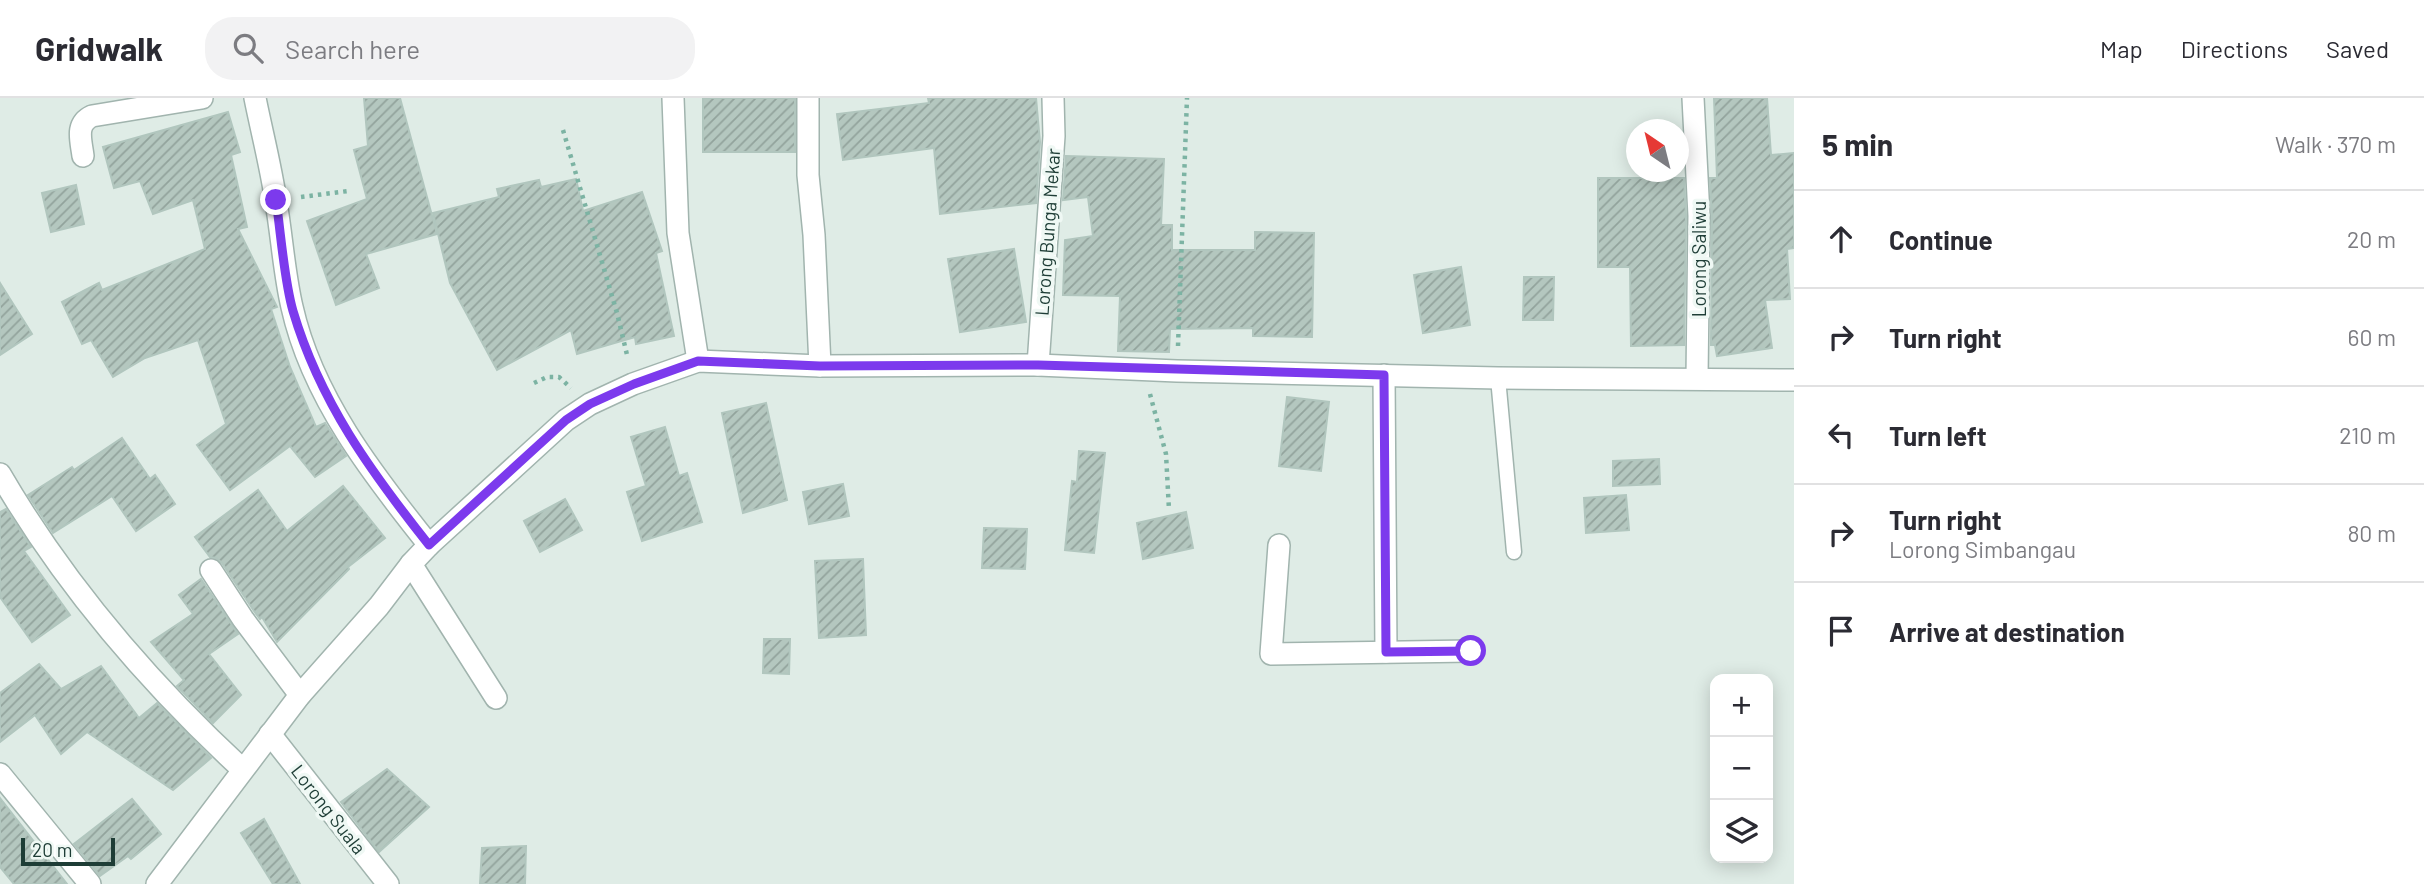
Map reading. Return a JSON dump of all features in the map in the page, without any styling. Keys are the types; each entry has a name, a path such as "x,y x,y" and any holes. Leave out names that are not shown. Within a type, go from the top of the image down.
{"street":[{"path":"83,156 80,127 85,119 202,98"},
{"path":"255,98 276,200 292,308 320,385 380,483 429,545"},
{"path":"673,98 678,233 698,361"},
{"path":"808,98 808,175 814,235 820,366"},
{"name":"Lorong Bunga Mekar","path":"1038,365 1053,149 1053,98"},
{"name":"Lorong Saliwu","path":"1693,98 1699,216 1697,378"},
{"path":"157,884 300,695 429,545 566,420 590,404 634,384 698,361 820,366 1038,365 1498,378 1794,380"},
{"path":"1384,375 1386,652"},
{"path":"0,474 48,547 135,661 187,717 242,769"},
{"path":"1279,545 1271,653 1471,651"},
{"path":"411,564 496,698"},
{"path":"211,570 243,619 300,695"},
{"name":"Lorong Suala","path":"270,734 388,884"},
{"path":"0,774 90,884"}],"lane":[{"path":"1498,378 1514,552"}],"path":[{"path":"1177,371 1187,98"},
{"path":"564,130 617,313 634,384"},
{"path":"276,200 348,191"},
{"path":"1144,370 1166,454 1169,510"},
{"path":"534,383 547,377 559,377 590,404"}],"building":[{"path":"364,98 400,98 437,234 366,254 379,288 336,305 307,221 367,199 354,150 368,146"},
{"path":"703,98 795,98 795,152 703,152"},
{"path":"928,98 1036,98 1040,142 1036,203 940,214 934,148 843,160 837,114 929,103"},
{"path":"1714,98 1767,98 1771,155 1794,153 1794,248 1787,249 1790,299 1765,300 1772,348 1717,356 1715,345 1711,345 1710,178 1717,178"},
{"path":"228,112 240,152 231,155 247,227 238,229 277,307 271,309 290,367 316,427 325,423 346,456 315,477 290,446 230,490 197,445 226,424 198,340 145,358 113,377 91,340 82,344 62,302 99,283 102,290 205,249 193,200 153,214 140,181 114,188 103,147"},
{"path":"1066,156 1164,159 1161,225 1172,225 1172,250 1255,250 1255,232 1314,233 1312,337 1253,336 1253,328 1170,329 1169,352 1118,351 1120,296 1063,295 1065,240 1093,236 1088,197 1063,200"},
{"path":"1598,178 1626,178 1626,182 1684,182 1684,345 1631,346 1630,267 1598,267"},
{"path":"576,179 583,211 642,192 662,251 656,253 674,336 636,344 635,337 577,354 571,330 497,370 450,283 433,213 499,197 497,189 539,180 541,187"},
{"path":"76,185 84,224 51,232 42,193"},
{"path":"1014,249 1026,322 960,332 948,259"},
{"path":"1461,267 1470,325 1423,333 1414,275"},
{"path":"1524,277 1554,277 1553,320 1523,320"},
{"path":"0,283 32,334 0,355"},
{"path":"1287,397 1329,402 1321,471 1279,466"},
{"path":"766,403 787,500 743,513 722,413"},
{"path":"665,427 679,476 687,473 702,522 642,541 627,492 646,486 631,437"},
{"path":"122,438 150,479 155,475 175,504 136,531 112,496 53,533 28,495 72,467 74,470"},
{"path":"1079,451 1105,453 1094,553 1065,550 1072,481 1077,482"},
{"path":"1659,459 1660,484 1613,486 1613,461"},
{"path":"843,484 849,516 809,524 803,492"},
{"path":"343,486 385,538 348,567 349,569 277,642 222,563 210,557 195,537 258,490 287,531"},
{"path":"1626,495 1629,530 1586,533 1584,498"},
{"path":"565,499 582,530 540,552 524,521"},
{"path":"6,509 31,547 24,551 70,615 32,642 0,597 0,512"},
{"path":"1186,512 1193,548 1143,559 1137,523"},
{"path":"984,528 1027,529 1025,569 982,568"},
{"path":"863,559 866,635 819,638 815,561"},
{"path":"201,579 238,634 209,654 241,695 213,723 177,686 184,680 151,642 193,614 179,595"},
{"path":"764,639 790,639 789,674 763,673"},
{"path":"39,664 61,689 101,666 139,718 157,703 211,758 173,790 87,732 61,754 35,715 0,742 0,693"},
{"path":"387,769 429,807 379,852 341,802"},
{"path":"0,798 67,884 14,884 0,867"},
{"path":"132,799 161,834 131,859 128,856 100,876 74,844"},
{"path":"264,819 300,884 273,884 241,833"},
{"path":"526,846 525,884 480,884 482,848"}],"route":[{"path":"276,200 292,308 320,385 380,483 429,545 566,420 590,404 634,384 698,361 820,366 1038,365 1384,375 1386,652 1471,651"}]}
